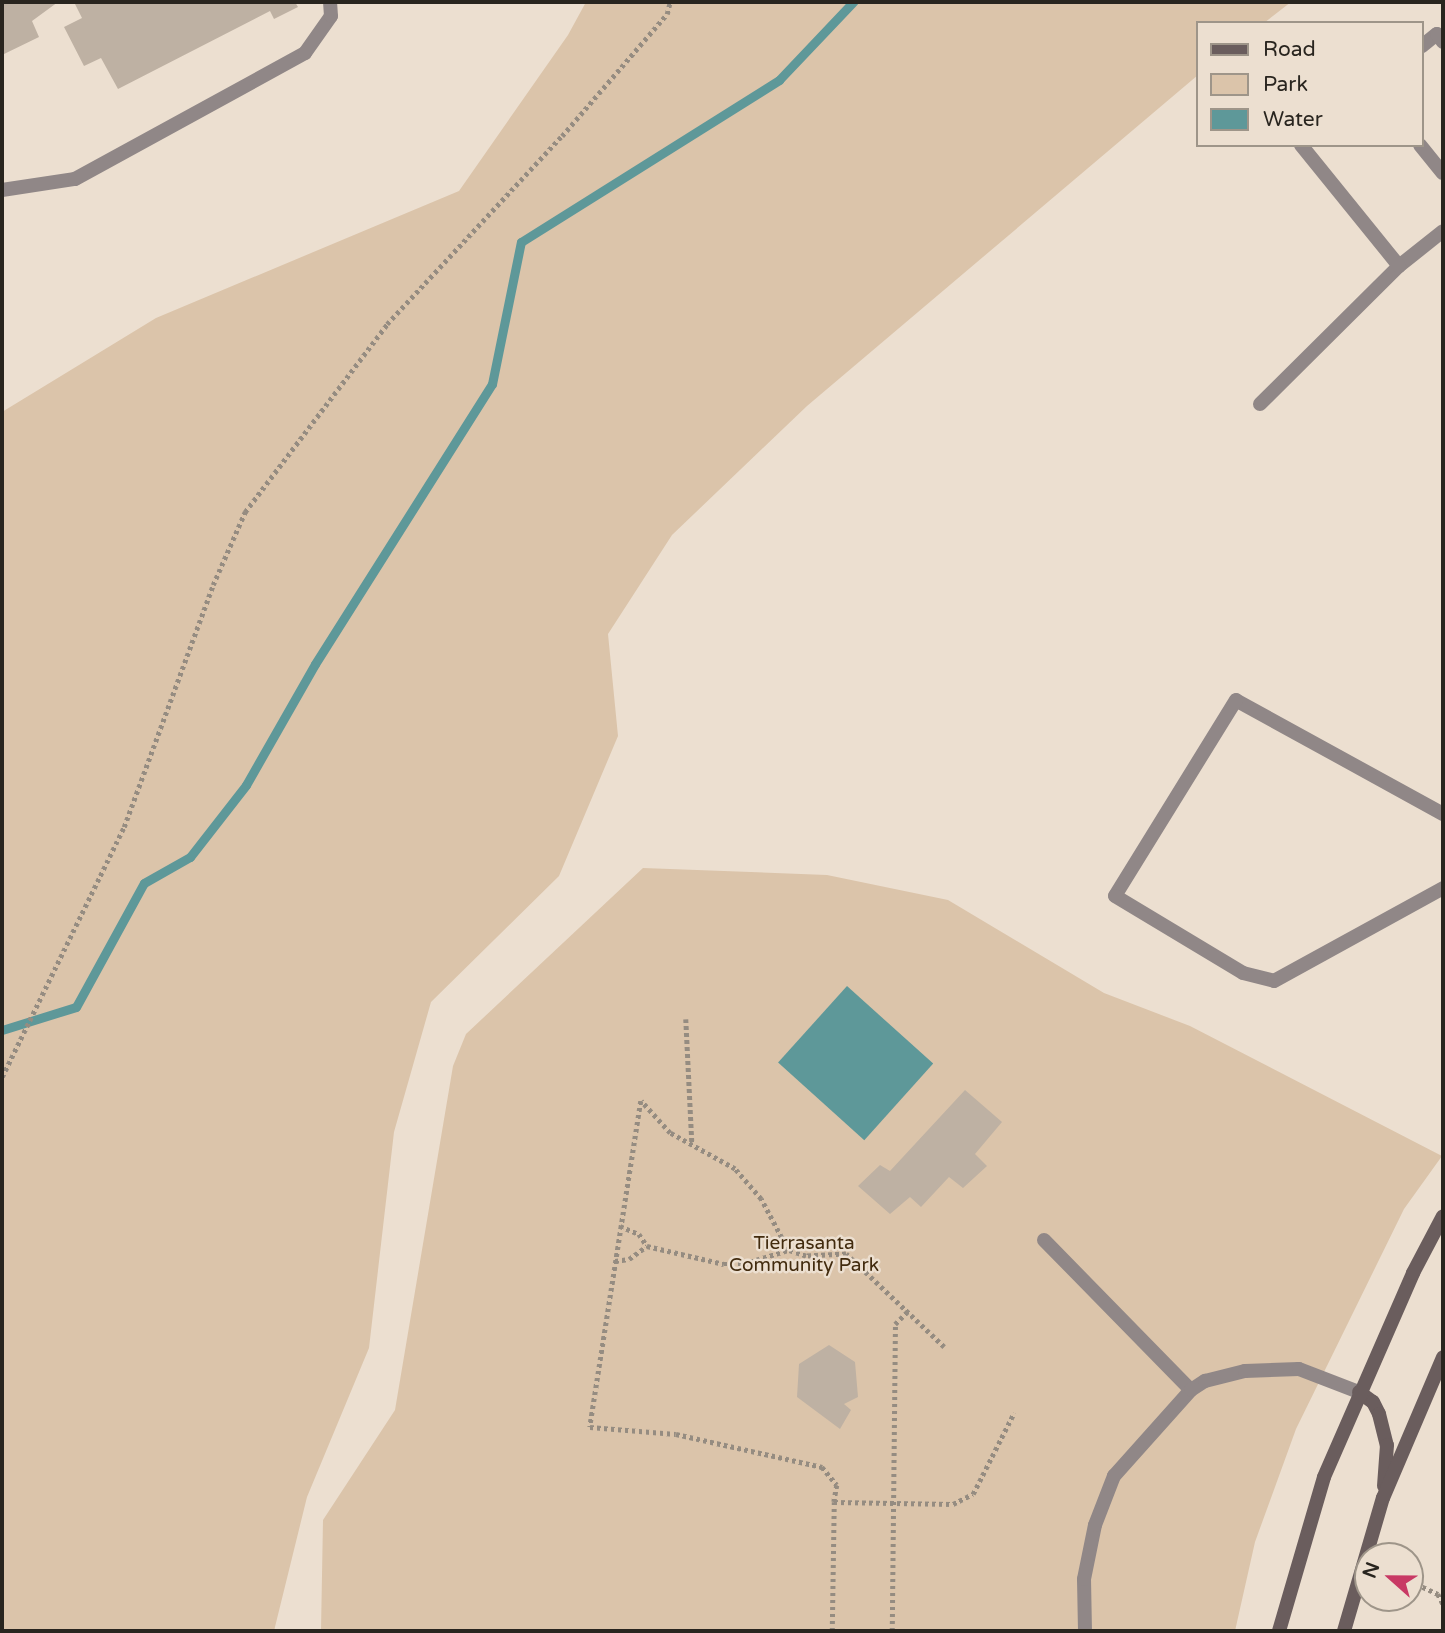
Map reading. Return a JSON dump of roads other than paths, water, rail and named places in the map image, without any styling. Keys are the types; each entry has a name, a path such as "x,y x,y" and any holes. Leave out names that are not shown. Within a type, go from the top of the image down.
{"main road":[{"path":"1279,1631 1324,1477 1359,1392 1443,1216"},
{"path":"1344,1631 1383,1498 1443,1356"},
{"path":"1359,1392 1373,1402 1387,1445 1383,1498"}],"lane":[{"path":"2,190 75,179 305,53 331,16 330,2"},
{"path":"1424,44 1437,34 1443,42"},
{"path":"1303,147 1399,266"},
{"path":"1422,147 1443,173"},
{"path":"1259,404 1399,266 1443,231"},
{"path":"1443,814 1236,700 1115,896 1243,973 1274,981 1443,888"},
{"path":"1044,1240 1191,1390"},
{"path":"1085,1631 1084,1579 1096,1525 1114,1476 1191,1390 1205,1381 1245,1371 1299,1369 1359,1392"}],"water":[{"path":"847,986 933,1064 864,1140 778,1063"}],"waterway":[{"path":"2,1030 76,1007 144,883 190,857 246,785 315,664 492,384 521,242 779,80 853,2"}],"park label":[{"name":"Tierrasanta Community Park","path":"804,1255"}]}
